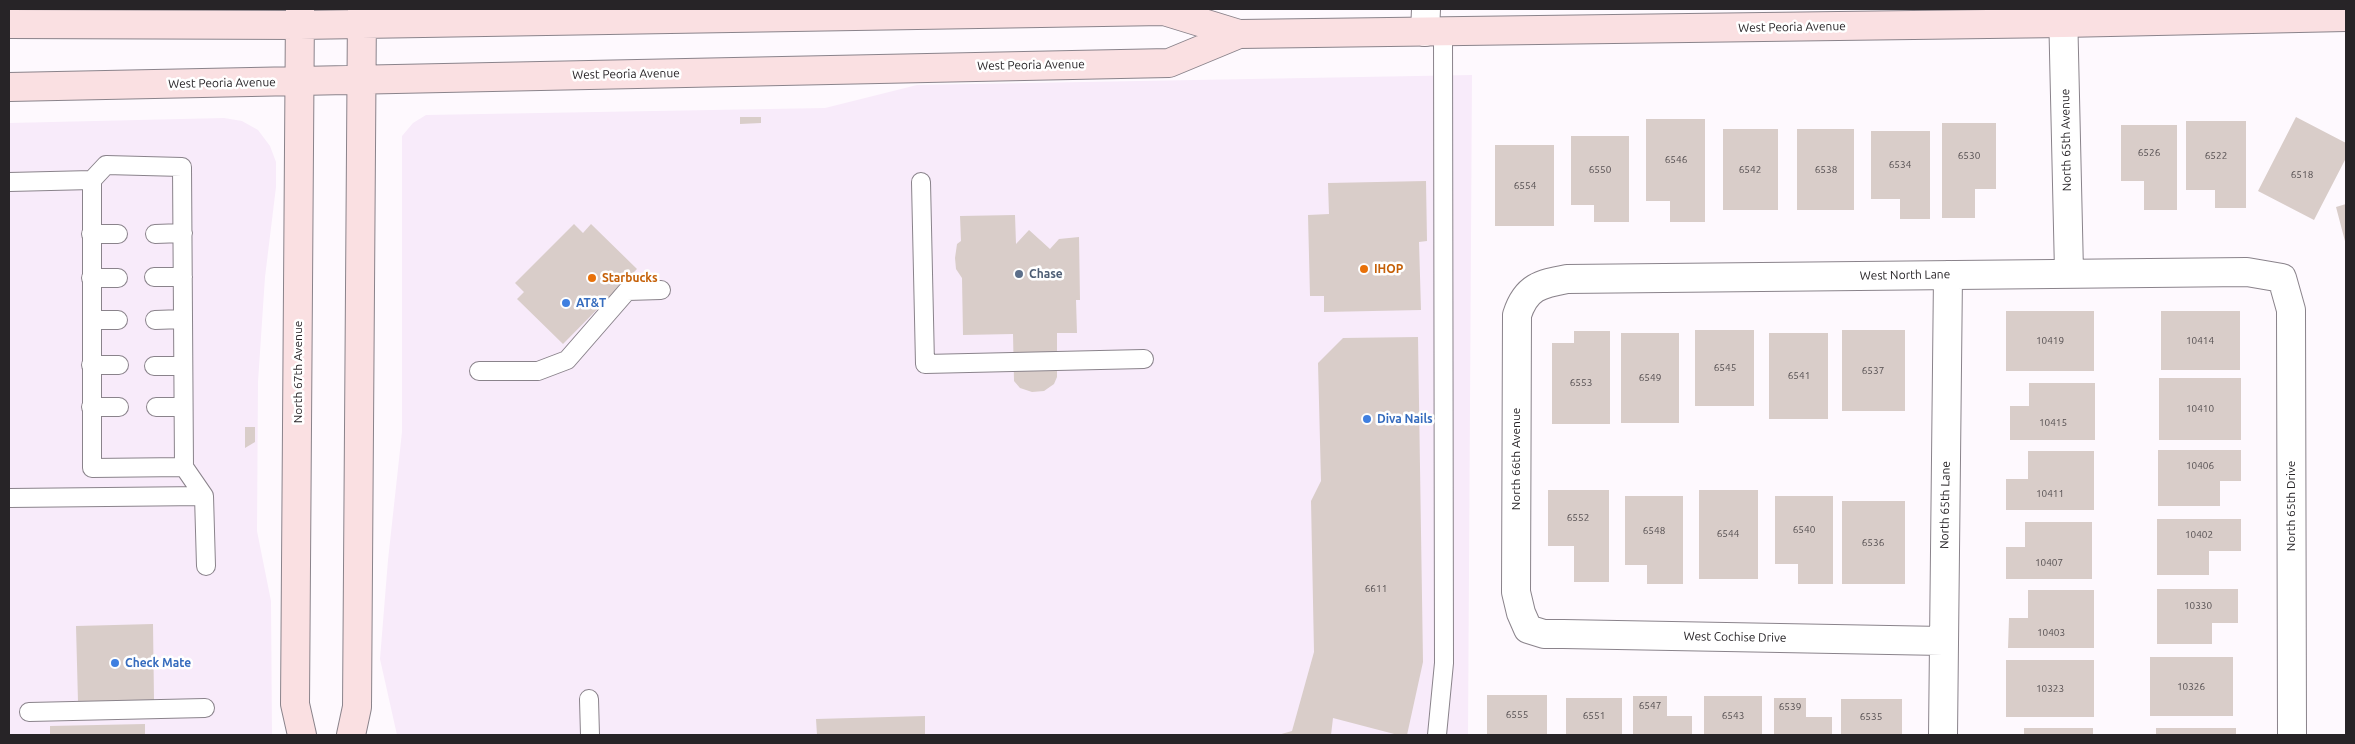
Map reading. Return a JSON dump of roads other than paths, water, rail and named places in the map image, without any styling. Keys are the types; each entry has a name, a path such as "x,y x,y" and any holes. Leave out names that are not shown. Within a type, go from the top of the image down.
{"main road":[{"name":"West Peoria Avenue","path":"9,24 362,16 1164,11 1238,34"},
{"path":"351,735 358,707 362,16"},
{"name":"West Peoria Avenue","path":"9,87 1169,63 1238,34 1431,24 2063,16 2346,17"},
{"name":"North 67th Avenue","path":"300,17 295,704 302,735"}],"street":[{"name":"North 65th Avenue","path":"2063,16 2069,272"},
{"name":"West North Lane","path":"1530,290 1546,283 1567,279 2069,272 2247,272 2282,278"},
{"name":"North 65th Lane","path":"1943,735 1948,275"},
{"name":"North 65th Drive","path":"2282,278 2291,310 2292,735"},
{"name":"North 66th Avenue","path":"1528,629 1521,613 1516,592 1517,325 1521,302 1530,290"},
{"name":"West Cochise Drive","path":"1528,629 1554,634 1943,641"}],"lane":[{"path":"1431,24 1444,663 1437,735"},
{"path":"92,498 92,180 106,165 182,167 184,467 204,496 206,566"},
{"path":"9,182 92,180"},
{"path":"921,182 925,364 1144,359"},
{"path":"155,234 183,233"},
{"path":"91,234 118,234"},
{"path":"154,277 183,277"},
{"path":"91,278 118,278"},
{"path":"479,371 538,371 567,360 627,291 661,290"},
{"path":"155,320 183,319"},
{"path":"92,320 118,320"},
{"path":"91,365 119,365"},
{"path":"154,366 183,366"},
{"path":"91,407 119,407"},
{"path":"156,407 183,408"},
{"path":"92,468 184,467"},
{"path":"9,498 204,496"},
{"path":"589,699 590,735"},
{"path":"29,712 205,708"}],"place":[{"name":"IHOP","path":"1364,269"},
{"name":"Chase","path":"1019,274"},
{"name":"Starbucks","path":"592,278"},
{"name":"AT&T","path":"566,303"},
{"name":"Diva Nails","path":"1367,419"},
{"name":"Check Mate","path":"115,663"}]}
